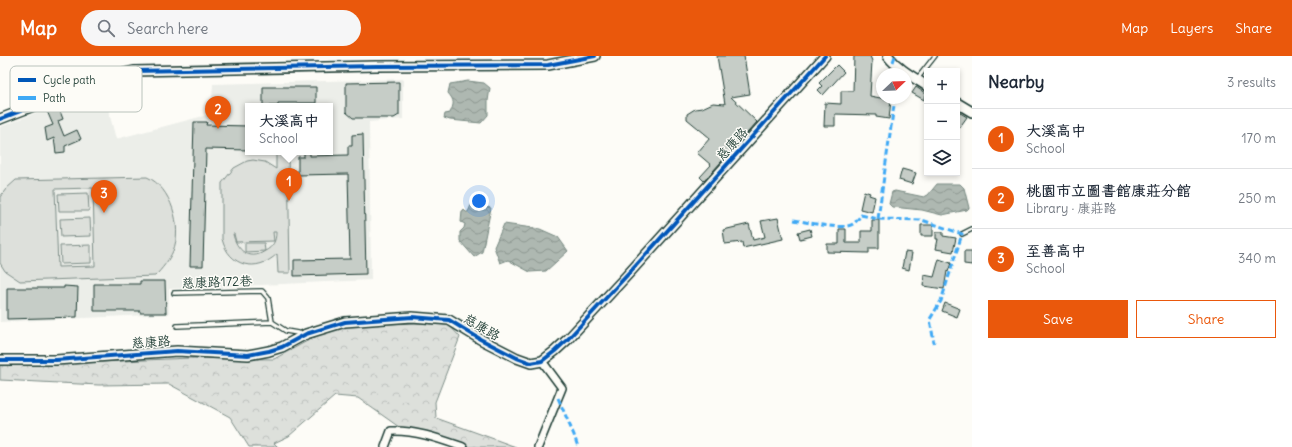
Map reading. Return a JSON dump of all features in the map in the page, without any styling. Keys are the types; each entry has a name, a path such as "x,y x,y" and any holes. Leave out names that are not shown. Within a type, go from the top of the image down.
{"street":[{"path":"142,72 368,66 548,65 595,56"},
{"name":"慈康路","path":"0,360 56,360 177,351 248,355 282,347 306,334 345,322 412,317 449,320 480,339 517,358 531,363 542,361 563,343 630,271 825,56"},
{"path":"888,56 893,62 924,84"},
{"path":"959,104 972,112"},
{"path":"0,119 18,112"},
{"path":"538,447 562,388 542,361"},
{"path":"385,447 391,431 428,435 463,447"}],"lane":[{"path":"916,80 935,56"},
{"path":"962,234 972,229"},
{"name":"慈康路172巷","path":"174,293 262,290 268,298 272,322"},
{"path":"177,326 272,322 286,331 306,334"}],"shaded area":[{"path":"403,79 403,119 369,122 371,280 169,289 169,314 0,322 0,127 37,112 109,112 116,139 211,114 213,84"}],"green space":[{"path":"276,155 288,155 290,273 278,273 277,254 261,264 245,264 237,261 231,256 222,239 222,183 234,168 247,161 253,160 265,162 276,169","holes":["273,232 276,232 275,241 272,246 259,254 249,254 240,249 236,242 274,241"]},
{"path":"147,177 163,189 173,209 177,231 173,251 155,276 20,281 5,271 0,263 0,197 16,180","holes":["93,188 95,266 58,267 55,189"]},
{"path":"88,193 89,211 59,211 58,194"},
{"path":"90,218 91,236 61,237 60,219"},
{"path":"245,243 264,243 265,251 245,252"},
{"path":"91,245 91,263 61,264 60,246"},
{"path":"417,323 449,325 460,337 435,402 436,418 516,447 451,447 399,427 358,398 335,396 289,436 274,443 278,447 249,447 230,417 169,384 99,385 0,380 0,365 34,365 190,358 274,359 335,326"}],"water":[{"path":"468,81 484,83 490,88 488,115 481,123 444,118 445,114 450,113 453,105 453,100 448,93 450,84"},
{"path":"937,184 960,184 964,188 969,208 967,210 942,215 922,210 892,207 889,204 892,192 895,191 924,197 928,195"},
{"path":"471,205 479,206 482,210 486,210 487,207 491,208 482,252 474,257 460,241 460,232 464,228 465,224 461,222 462,211 464,210 468,212"},
{"path":"504,224 540,229 558,237 568,251 546,271 530,272 508,260 500,263 494,247"}],"building":[{"path":"717,56 744,56 750,94 731,97 757,122 704,181 700,177 711,165 697,153 710,138 687,119 687,114 695,109 702,108 713,103 725,104"},
{"path":"854,56 870,56 872,61 870,96 876,97 876,104 891,104 889,119 876,117 876,115 835,114 835,126 824,126 825,103 841,104 841,91 853,91"},
{"path":"837,65 844,72 823,95 818,90 822,86 819,83"},
{"path":"399,82 399,115 394,118 353,118 346,112 346,83"},
{"path":"263,87 316,87 316,103 263,103"},
{"path":"916,87 924,92 924,100 912,93"},
{"path":"47,112 60,112 63,119 58,121 64,136 77,130 81,139 65,146 65,152 56,153 54,138 47,141 45,128 53,125"},
{"path":"960,113 967,117 960,127"},
{"path":"194,122 207,122 206,125 245,126 245,150 206,149 203,266 190,266"},
{"path":"363,134 366,274 294,276 294,260 350,259 348,174 298,175 298,157 304,157 304,155 348,155 348,146 352,146 352,135"},
{"path":"902,169 916,173 912,184 899,180"},
{"path":"864,191 875,197 872,212 860,209"},
{"path":"778,218 783,239 743,248 742,242 725,244 723,230 749,224 753,240 765,237 761,221"},
{"path":"872,220 879,220 879,248 869,248 869,253 827,252 827,244 839,244 839,229 846,229 846,243 861,243 861,231 872,231"},
{"path":"921,225 933,225 933,236 921,236"},
{"path":"810,229 812,236 800,239 798,232"},
{"path":"936,232 943,232 943,236 956,238 953,252 936,249 938,239 936,239"},
{"path":"964,251 972,251 972,265 964,264"},
{"path":"905,252 912,253 909,270 902,268"},
{"path":"939,259 951,263 948,272 947,271 944,289 923,286 924,275 934,277"},
{"path":"140,281 165,281 166,313 140,313 140,311 94,311 94,284 140,284"},
{"path":"64,286 78,287 77,317 7,319 7,288 64,288"},
{"path":"945,303 960,309 957,317 942,311"}],"marked path":[{"path":"893,62 895,56"},
{"path":"878,219 894,104"},
{"path":"794,220 841,227 853,224 861,215 878,219 922,220 962,234 941,301 930,319 934,343"},
{"path":"558,398 578,447"}],"cycle path":[{"path":"142,71 376,66 548,65 595,56"},
{"path":"0,360 56,360 177,351 248,355 282,347 306,334 345,322 412,317 449,320 480,339 517,358 531,363 542,361 568,339 825,56"},
{"path":"0,119 18,112"}],"place":[{"name":"桃園市立圖書館康莊分館","path":"218,129"},
{"name":"大溪高中","path":"289,201"},
{"name":"至善高中","path":"104,213"}]}
